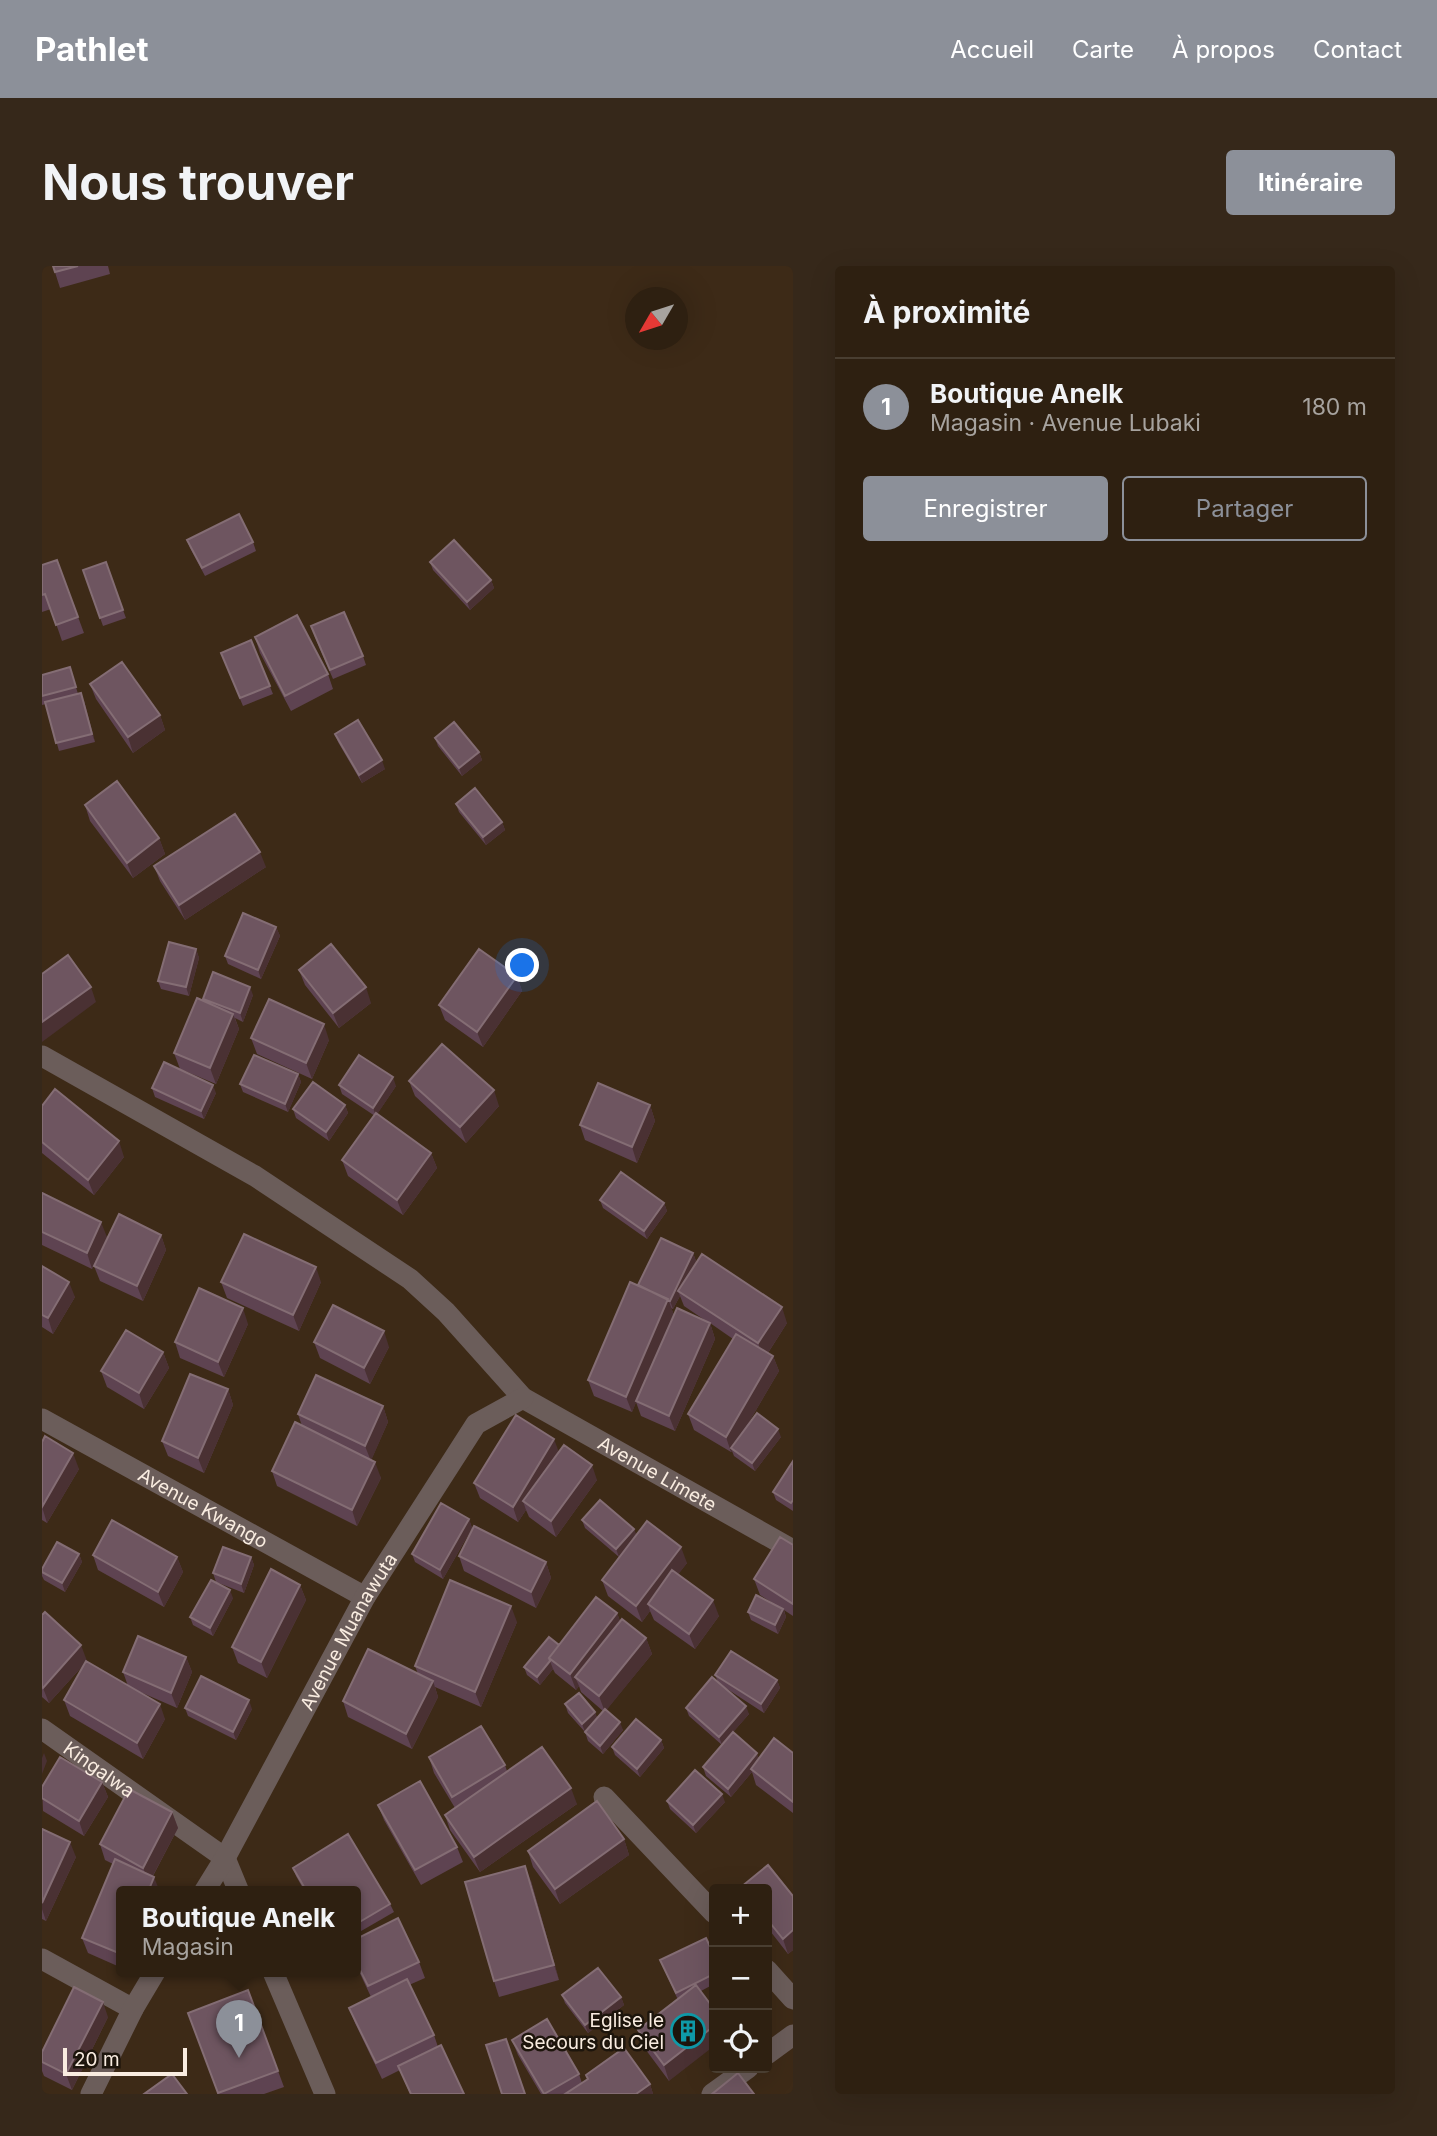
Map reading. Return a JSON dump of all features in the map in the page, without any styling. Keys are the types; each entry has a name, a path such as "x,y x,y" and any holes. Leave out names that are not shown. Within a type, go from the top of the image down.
{"street":[{"name":"Avenue Limete","path":"42,1056 255,1176 410,1279 446,1312 523,1398 793,1550"},
{"name":"Avenue Muanawuta","path":"208,1886 365,1597 476,1424 523,1398"},
{"name":"Avenue Kwango","path":"42,1419 365,1597"},
{"name":"Kingalwa","path":"42,1729 225,1858"},
{"path":"604,1797 709,1908"},
{"path":"225,1858 237,1886"},
{"path":"42,1959 133,2009"},
{"path":"772,1975 793,1998"},
{"path":"91,2094 152,1977"},
{"path":"275,1977 325,2094"},
{"path":"772,2050 793,2035"},
{"path":"712,2094 741,2073"}],"building":[{"path":"53,266 78,266 55,272"},
{"path":"239,514 253,542 202,568 187,540"},
{"path":"454,540 491,580 467,602 430,562"},
{"path":"57,560 78,617 56,625 45,594 42,595 42,565"},
{"path":"106,562 123,610 100,618 83,570"},
{"path":"344,612 363,656 330,670 311,626"},
{"path":"297,615 328,674 285,696 255,637"},
{"path":"251,640 270,686 240,698 221,653"},
{"path":"122,662 160,715 128,737 90,684"},
{"path":"70,667 76,687 42,696 42,675"},
{"path":"81,693 92,734 56,743 45,702"},
{"path":"358,720 382,760 359,775 335,734"},
{"path":"454,722 479,752 459,768 435,738"},
{"path":"117,781 159,838 127,863 85,805"},
{"path":"475,788 502,822 483,837 456,804"},
{"path":"235,814 260,852 179,905 154,866"},
{"path":"243,913 276,927 258,970 225,956"},
{"path":"169,942 196,949 186,987 158,981"},
{"path":"331,944 366,987 333,1013 299,970"},
{"path":"479,949 517,976 477,1032 439,1005"},
{"path":"68,955 91,987 42,1022 42,974"},
{"path":"213,972 250,987 240,1013 203,999"},
{"path":"197,998 233,1014 210,1068 174,1053"},
{"path":"269,999 324,1024 306,1063 251,1038"},
{"path":"442,1044 494,1090 460,1127 409,1081"},
{"path":"254,1055 298,1074 285,1104 240,1084"},
{"path":"359,1055 393,1077 373,1108 339,1085"},
{"path":"164,1062 213,1085 201,1111 152,1088"},
{"path":"313,1082 345,1105 326,1132 293,1109"},
{"path":"598,1083 650,1105 632,1147 580,1125"},
{"path":"55,1089 119,1141 88,1180 42,1142 42,1106"},
{"path":"376,1113 431,1153 397,1200 342,1160"},
{"path":"621,1172 664,1203 644,1231 600,1200"},
{"path":"42,1193 101,1222 87,1253 42,1232"},
{"path":"119,1214 161,1235 137,1286 94,1266"},
{"path":"244,1234 316,1267 293,1315 221,1282"},
{"path":"661,1238 693,1253 670,1301 638,1285"},
{"path":"702,1254 782,1307 758,1343 678,1291"},
{"path":"42,1266 69,1282 48,1318 42,1315"},
{"path":"630,1282 668,1299 626,1397 588,1380"},
{"path":"199,1288 243,1308 218,1362 175,1342"},
{"path":"333,1305 384,1331 364,1368 314,1342"},
{"path":"677,1308 710,1323 669,1416 636,1401"},
{"path":"126,1330 163,1352 139,1393 101,1371"},
{"path":"736,1334 773,1356 726,1437 688,1414"},
{"path":"190,1374 228,1389 198,1458 162,1441"},
{"path":"316,1375 383,1406 365,1446 298,1414"},
{"path":"757,1413 778,1429 752,1463 731,1448"},
{"path":"516,1415 554,1439 513,1507 474,1483"},
{"path":"295,1422 375,1462 352,1510 272,1471"},
{"path":"45,1436 73,1453 42,1507 42,1442"},
{"path":"564,1445 592,1465 551,1521 523,1501"},
{"path":"793,1461 793,1500 791,1503 773,1492"},
{"path":"600,1500 634,1529 616,1549 582,1520"},
{"path":"441,1503 469,1519 440,1570 412,1554"},
{"path":"112,1520 177,1557 158,1592 93,1555"},
{"path":"647,1521 681,1547 636,1606 602,1580"},
{"path":"474,1526 546,1562 531,1592 459,1556"},
{"path":"780,1537 793,1545 793,1604 754,1579"},
{"path":"57,1542 79,1554 62,1583 42,1572"},
{"path":"223,1547 251,1557 241,1584 213,1573"},
{"path":"271,1569 300,1585 261,1662 232,1647"},
{"path":"672,1570 713,1600 689,1634 648,1604"},
{"path":"211,1580 230,1590 210,1628 190,1617"},
{"path":"450,1580 511,1606 475,1692 415,1666"},
{"path":"756,1595 783,1609 775,1625 748,1612"},
{"path":"596,1597 617,1613 570,1674 549,1658"},
{"path":"45,1612 81,1645 43,1688 42,1615"},
{"path":"622,1619 646,1638 599,1696 575,1677"},
{"path":"138,1636 186,1657 171,1693 123,1672"},
{"path":"549,1637 559,1645 537,1677 524,1667"},
{"path":"368,1649 433,1681 406,1734 343,1701"},
{"path":"731,1651 777,1680 761,1704 715,1675"},
{"path":"86,1661 160,1704 137,1743 64,1700"},
{"path":"201,1676 249,1700 233,1732 185,1708"},
{"path":"712,1677 746,1706 719,1737 686,1708"},
{"path":"579,1693 595,1712 582,1724 565,1704"},
{"path":"605,1709 620,1722 600,1746 585,1732"},
{"path":"636,1719 661,1740 637,1769 612,1747"},
{"path":"481,1726 505,1765 452,1797 429,1757"},
{"path":"733,1732 757,1753 728,1789 703,1767"},
{"path":"774,1738 793,1753 793,1802 751,1769"},
{"path":"542,1747 571,1788 474,1857 445,1815"},
{"path":"60,1757 102,1782 79,1821 42,1798 42,1787"},
{"path":"695,1770 722,1794 693,1825 667,1801"},
{"path":"420,1781 457,1847 415,1870 378,1805"},
{"path":"129,1789 172,1812 143,1868 100,1844"},
{"path":"597,1801 624,1839 555,1889 528,1851"},
{"path":"42,1829 70,1842 42,1903"},
{"path":"348,1834 390,1904 361,1921 361,1886 304,1886 293,1868"},
{"path":"115,1859 154,1877 150,1886 116,1886 116,1952 82,1938"},
{"path":"768,1865 793,1896 793,1930 783,1939 772,1925 772,1884 745,1884"},
{"path":"525,1866 554,1965 494,1981 465,1882"},
{"path":"398,1918 419,1962 368,1986 361,1972 361,1936"},
{"path":"706,1938 709,1944 709,1976 676,1993 660,1960"},
{"path":"598,1968 621,1997 585,2025 562,1995"},
{"path":"407,1979 434,2035 376,2063 349,2008"},
{"path":"696,1985 709,2002 709,2030 664,2065 638,2030"},
{"path":"74,1987 103,2002 66,2074 42,2062 42,2052"},
{"path":"248,1990 278,2071 218,2093 188,2013"},
{"path":"547,2019 579,2074 544,2094 512,2040"},
{"path":"506,2039 525,2094 502,2094 486,2045"},
{"path":"441,2045 464,2094 411,2094 398,2066"},
{"path":"624,2048 650,2084 636,2094 565,2094 588,2079 586,2075"},
{"path":"738,2073 754,2094 712,2094"},
{"path":"172,2074 187,2094 144,2094"}],"place":[{"name":"Eglise le Secours du Ciel","path":"688,2031"},
{"name":"Boutique Anelk","path":"239,2058"}]}
